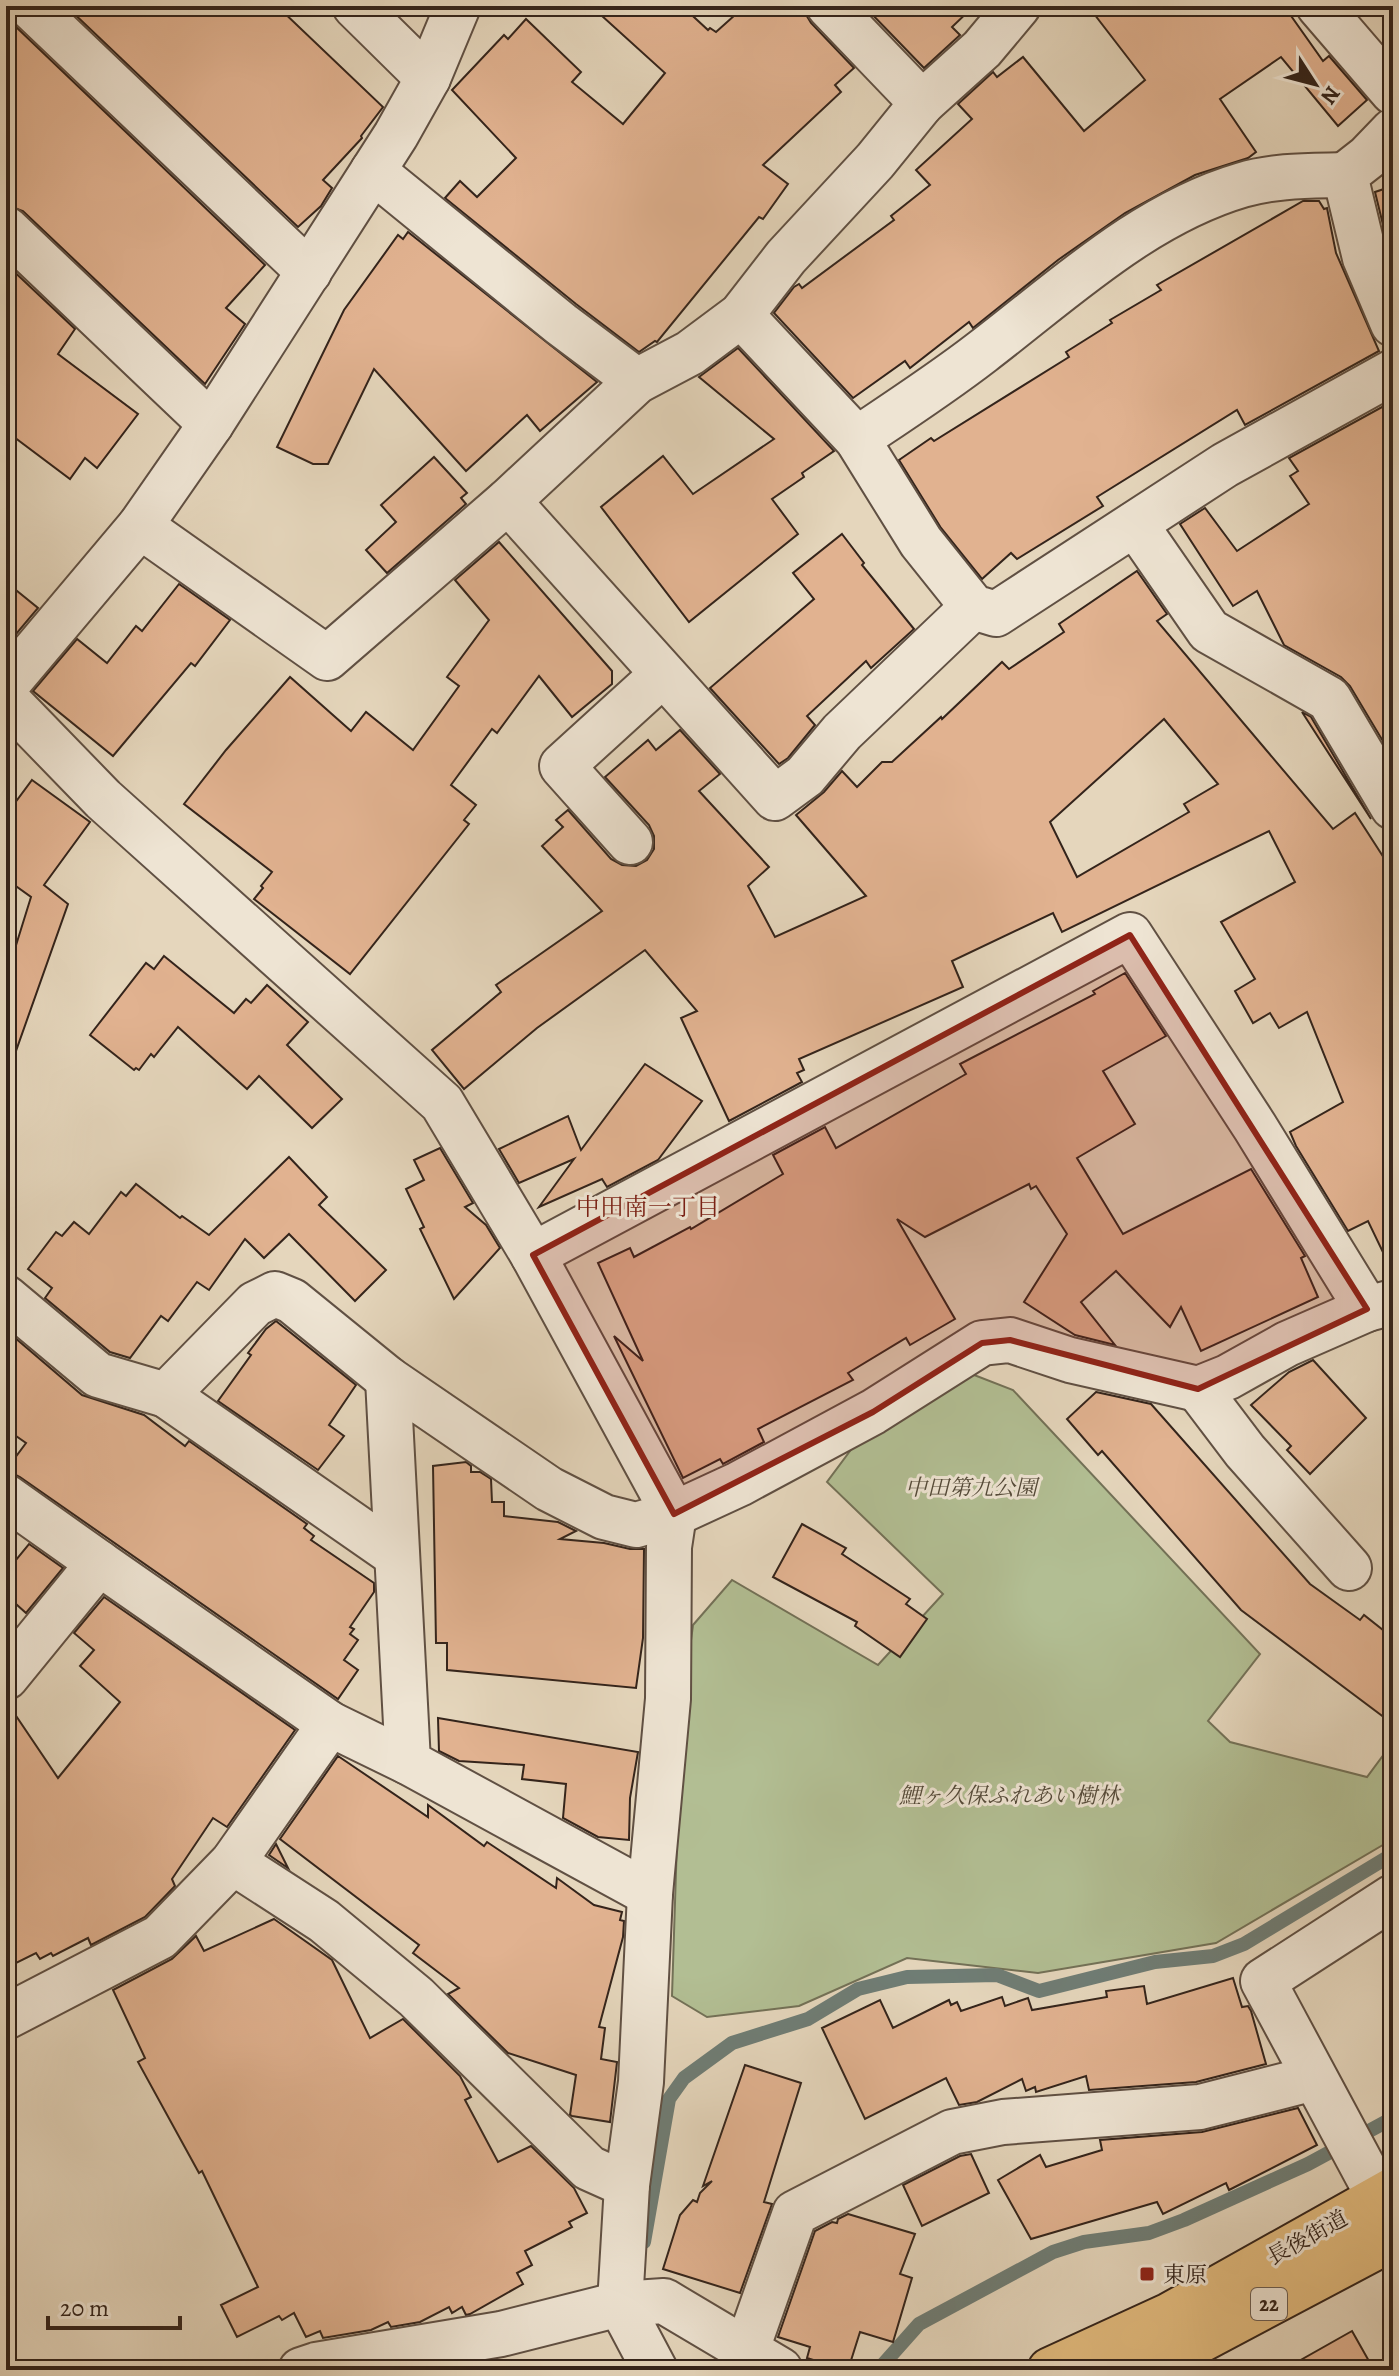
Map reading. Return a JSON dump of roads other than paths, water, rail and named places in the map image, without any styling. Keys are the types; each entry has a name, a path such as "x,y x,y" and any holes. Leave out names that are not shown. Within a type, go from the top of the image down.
{"main road":[{"name":"長後街道","path":"1050,2370 1170,2315 1381,2195"},
{"name":"長後街道","path":"1144,2370 1393,2238"}],"street":[{"path":"30,6 309,272"},
{"path":"355,6 428,78"},
{"path":"6,685 140,526 211,424 373,171 428,78 458,6"},
{"path":"829,6 922,103"},
{"path":"140,526 327,658 508,501 637,381 690,353 741,315 786,257 875,161 922,103 982,49 1018,6"},
{"path":"1319,6 1393,92"},
{"path":"857,439 965,366 1119,247 1189,206 1242,185 1281,177 1345,175 1393,131"},
{"path":"373,171 561,324 637,381"},
{"path":"1345,175 1365,258 1393,324"},
{"path":"6,229 211,424"},
{"path":"741,315 857,439 921,542 973,607 996,614 1225,465 1393,372"},
{"path":"508,501 775,798 805,776 842,732 973,607"},
{"path":"1135,524 1209,631 1329,699 1393,807"},
{"path":"630,842 562,766 662,675"},
{"path":"6,699 114,809 442,1103 533,1255 674,1514 669,1547 668,1699 650,1894 641,2082 627,2185 620,2304 655,2370"},
{"path":"166,1395 255,1304 275,1294 292,1301 388,1379 549,1489 604,1517 636,1525 674,1514 739,1484 873,1412 982,1343 1010,1340 1070,1360 1198,1389 1228,1377 1287,1344 1380,1305 1255,1127 1130,935 533,1255"},
{"path":"6,1298 98,1375 166,1395 396,1555"},
{"path":"388,1379 408,1762"},
{"path":"1198,1389 1245,1451 1349,1568"},
{"path":"6,1497 330,1724 408,1762 650,1894"},
{"path":"6,1677 99,1563"},
{"path":"6,2017 160,1937 233,1862 330,1724"},
{"path":"233,1862 324,1921 416,1997 589,2168 627,2185"},
{"path":"1381,2195 1324,2097 1263,1981 1393,1897"},
{"path":"301,2370 501,2334 620,2304 664,2301 763,2360 795,2213 952,2132 1003,2122 1324,2097"}],"waterway":[{"path":"644,2242 669,2099 684,2078 732,2043 808,2019 858,1989 907,1977 997,1975 1039,1991 1155,1962 1213,1956 1244,1944 1393,1854"},
{"path":"879,2369 919,2324 1053,2252 1084,2242 1149,2233 1184,2220 1308,2164 1393,2118"}],"place":[{"name":"東原","path":"1147,2274"}],"district":[{"name":"中田南一丁目","path":"648,1207"}],"park label":[{"name":"中田第九公園","path":"971,1487"},
{"name":"鯉ヶ久保ふれあい樹林","path":"1009,1795"}]}
